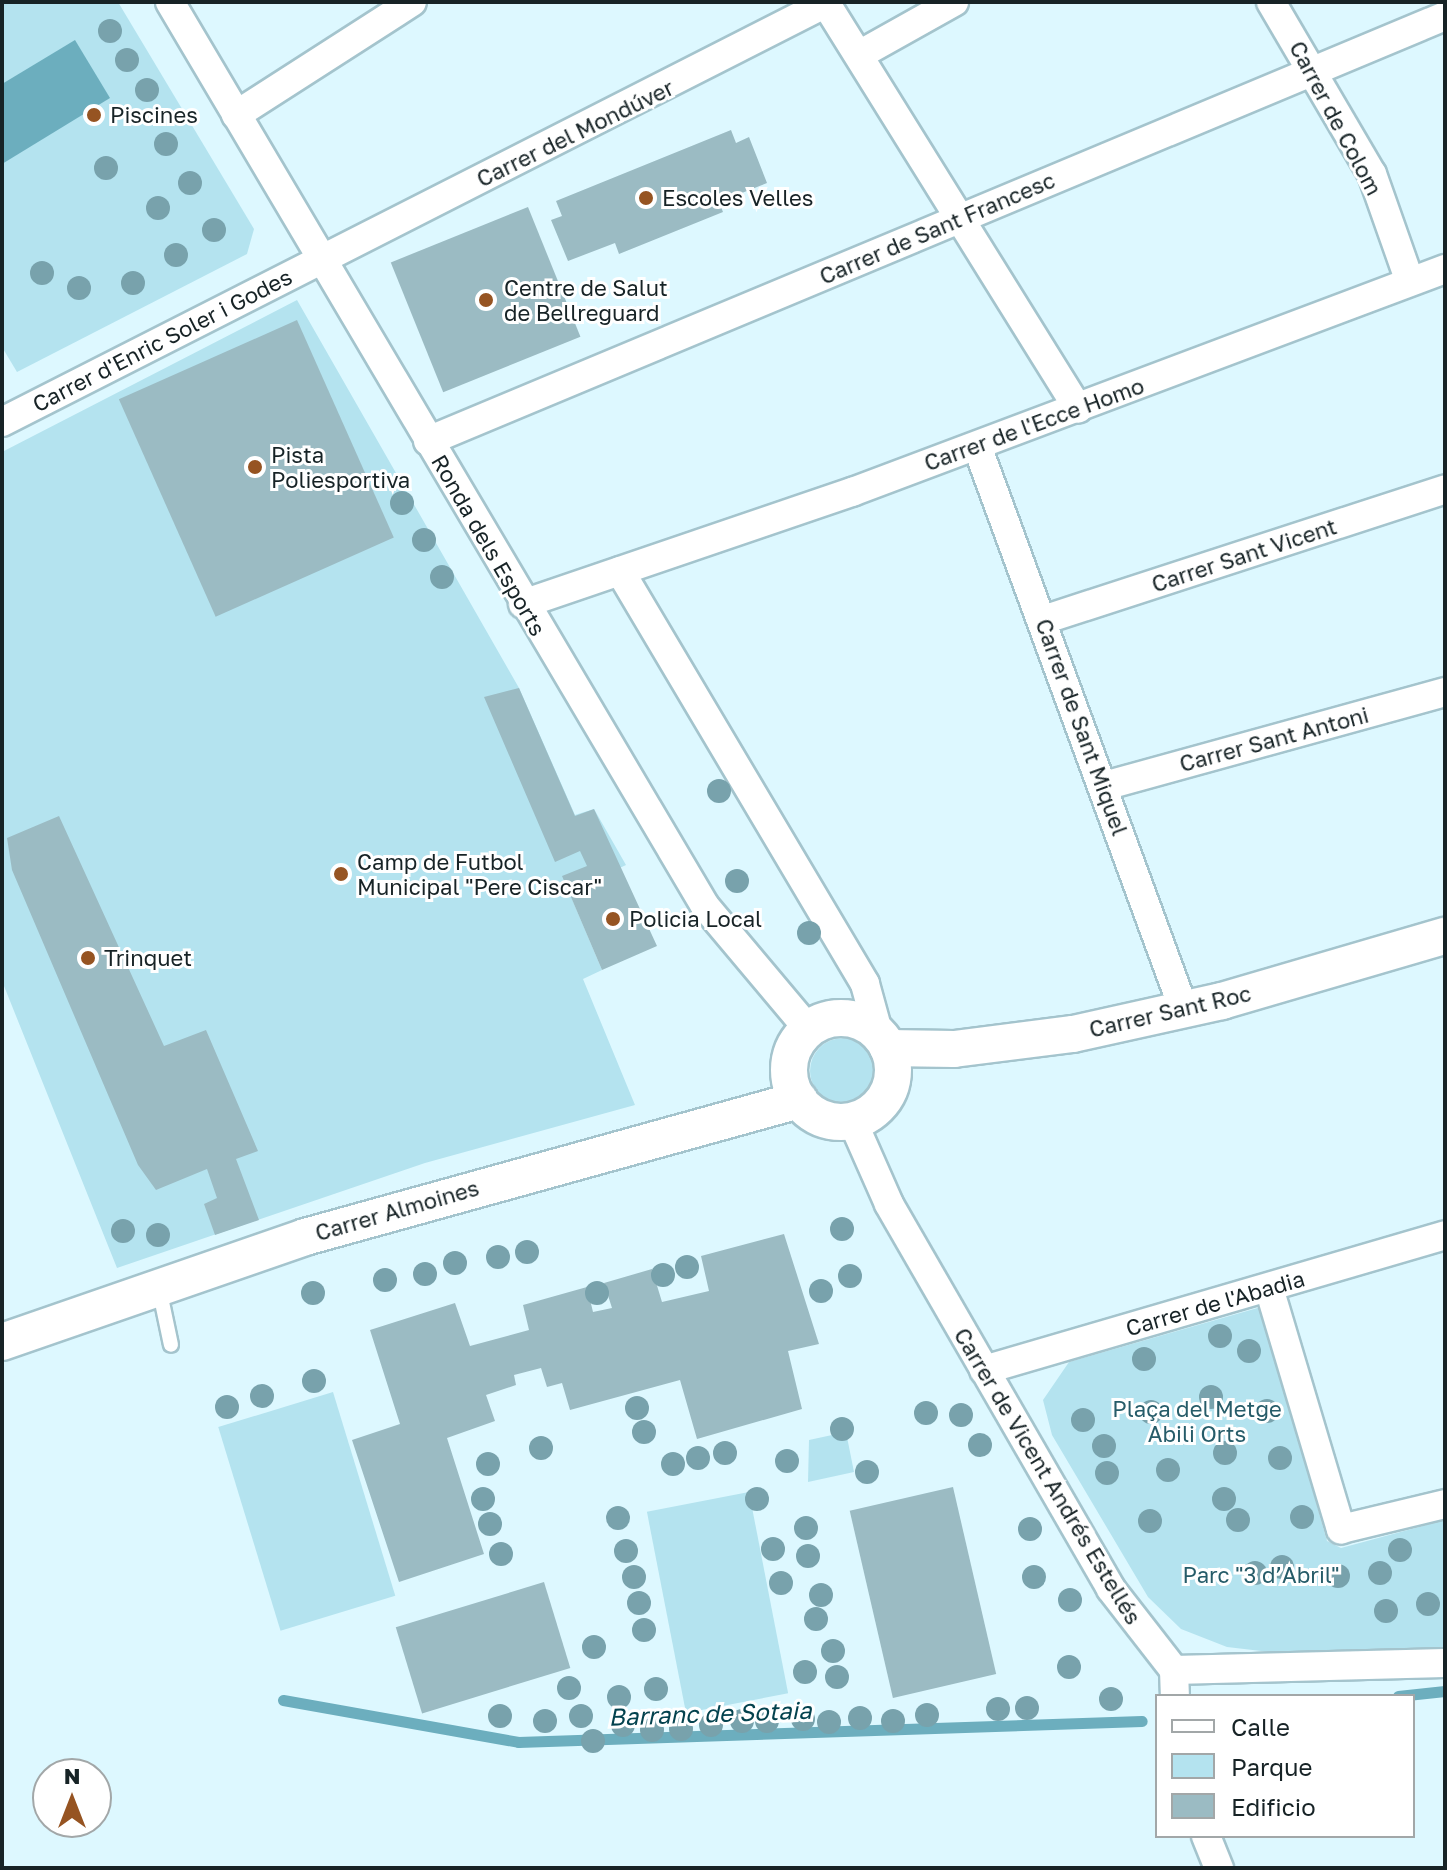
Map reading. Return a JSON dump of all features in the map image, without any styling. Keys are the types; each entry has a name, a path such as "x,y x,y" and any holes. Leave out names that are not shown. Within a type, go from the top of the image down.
{"street":[{"name":"Ronda dels Esports","path":"170,2 323,258 523,604 705,906 809,1030"},
{"path":"236,115 412,2"},
{"path":"859,55 954,2"},
{"name":"Carrer de Colom","path":"1271,2 1372,174 1410,282"},
{"path":"826,3 1078,409"},
{"name":"Carrer del Mondúver","path":"323,258 826,3"},
{"name":"Carrer de Sant Francesc","path":"428,441 1445,16"},
{"name":"Carrer d'Enric Soler i Godes","path":"2,422 323,258"},
{"name":"Carrer de l'Ecce Homo","path":"523,604 977,446 1445,269"},
{"name":"Carrer de Sant Miquel","path":"977,446 1184,1010"},
{"name":"Carrer Sant Vicent","path":"1043,620 1445,489"},
{"path":"620,571 865,984 884,1041 886,1096 852,1120 827,1120 799,1100 789,1067 809,1030 850,1019 884,1041"},
{"name":"Carrer Sant Antoni","path":"1104,786 1445,692"},
{"name":"Carrer Sant Roc","path":"884,1041 1016,1042 1184,1010 1445,936"},
{"name":"Carrer Almoines","path":"2,1342 445,1195 799,1100"},
{"name":"Carrer de Vicent Andrés Estellés","path":"852,1120 889,1204 984,1370 1126,1613 1175,1683 1445,1663"},
{"name":"Carrer de l'Abadia","path":"984,1370 1445,1235"},
{"path":"1269,1288 1341,1529 1445,1504"},
{"path":"1207,1838 1219,1868"}],"lane":[{"path":"158,1288 171,1345"}],"green space":[{"name":"Piscines","path":"2,2 118,2 254,229 247,254 17,372 2,347"},
{"path":"297,300 519,688 575,815 594,809 626,865 569,892 602,970 583,979 635,1105 425,1163 117,1268 2,981 2,452"},
{"path":"843,1038 856,1040 871,1053 876,1071 874,1084 861,1099 843,1104 830,1102 815,1089 810,1071 812,1058 825,1043"},
{"path":"1261,1307 1327,1541 1341,1548 1445,1520 1445,1649 1279,1653 1227,1647 1181,1629 1148,1597 1052,1435 1043,1400 1069,1362"},
{"path":"333,1392 395,1596 281,1631 218,1427"},
{"path":"846,1432 854,1472 808,1482 809,1440"},
{"path":"749,1492 788,1693 686,1713 647,1512"}],"shaded area":[{"path":"75,40 110,98 2,164 2,84"}],"building":[{"name":"Escoles Velles","path":"731,130 736,143 749,137 767,183 719,202 723,212 619,254 615,243 568,261 551,220 562,216 556,201"},
{"name":"Centre de Salut de Bellreguard","path":"528,207 580,337 443,392 391,262"},
{"name":"Pista Poliesportiva","path":"297,320 394,537 216,617 119,399"},
{"path":"519,688 575,816 594,809 657,946 602,970 562,876 587,866 580,851 555,862 484,697"},
{"name":"Trinquet","path":"59,816 164,1046 206,1030 258,1151 236,1159 259,1220 215,1235 204,1204 217,1198 207,1169 156,1190 138,1165 12,870 7,838"},
{"path":"784,1234 819,1344 788,1351 802,1409 697,1439 680,1380 570,1410 562,1383 547,1387 541,1368 514,1375 516,1385 486,1395 495,1421 447,1438 484,1554 399,1582 352,1440 400,1424 370,1330 455,1303 470,1346 529,1330 523,1305 587,1287 593,1312 612,1308 604,1283 652,1269 662,1302 709,1291 701,1256"},
{"path":"953,1487 996,1674 893,1698 850,1511"},
{"path":"544,1582 570,1668 422,1713 396,1627"}],"waterway":[{"name":"Barranc de Sotaia","path":"1415,1694 1445,1691"},
{"name":"Barranc de Sotaia","path":"283,1700 518,1742 1142,1721"}],"place":[{"name":"Piscines","path":"94,115"},
{"name":"Escoles Velles","path":"646,198"},
{"name":"Centre de Salut de Bellreguard","path":"486,300"},
{"name":"Pista Poliesportiva","path":"255,467"},
{"name":"Camp de Futbol Municipal \"Pere Ciscar\"","path":"341,874"},
{"name":"Policia Local","path":"613,919"},
{"name":"Trinquet","path":"88,958"}],"park label":[{"name":"Plaça del Metge Abili Orts","path":"1197,1420"},
{"name":"Parc \"3 d’Abril\"","path":"1261,1575"}]}
